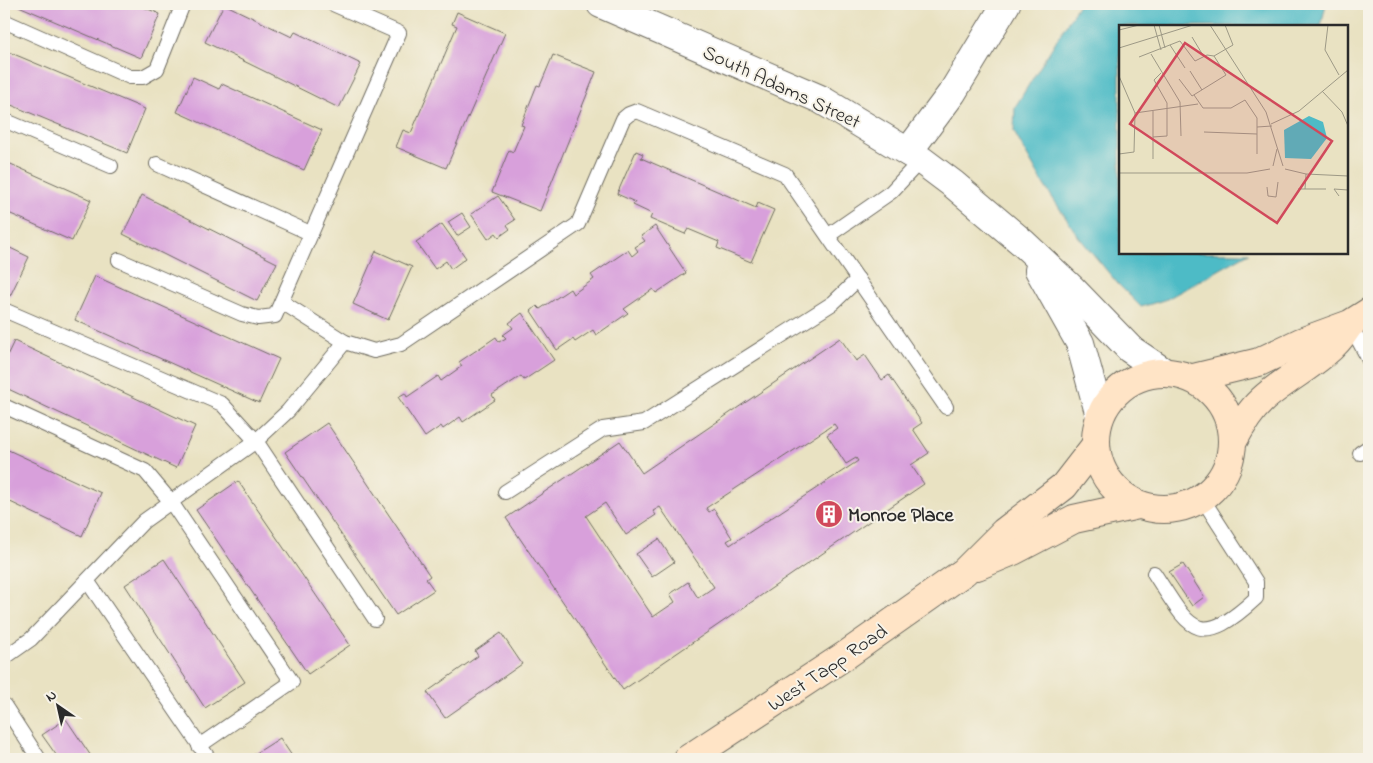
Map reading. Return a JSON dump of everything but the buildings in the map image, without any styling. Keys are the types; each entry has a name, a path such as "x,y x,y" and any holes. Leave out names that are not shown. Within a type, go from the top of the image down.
{"main road":[{"name":"West Tapp Road","path":"1193,378 1259,362 1359,318"},
{"name":"West Tapp Road","path":"1233,441 1242,425 1262,400 1338,342 1359,318"},
{"name":"West Tapp Road","path":"1164,372 1193,378 1209,389 1222,404 1230,422 1233,441 1231,458 1224,474 1215,487 1202,498 1187,506 1171,509 1154,509 1138,505 1122,495 1108,481 1100,464 1095,446 1100,416 1110,398 1125,384 1144,375 1164,372"},
{"name":"West Tapp Road","path":"688,759 846,655 964,572 1004,532 1064,486 1095,446"},
{"name":"West Tapp Road","path":"964,572 1013,551 1074,519 1138,505"}],"street":[{"name":"South Adams Street","path":"601,4 820,99 914,156 954,184 1023,243 1072,289 1130,350 1164,372"},
{"path":"914,156 1006,4"},
{"name":"South Adams Street","path":"1023,243 1080,343 1100,416"}],"lane":[{"path":"119,260 242,314 258,318 275,316 310,232 399,33 333,4"},
{"path":"4,20 130,77 143,77 157,68 180,5"},
{"path":"282,302 345,342 374,351 401,344 578,224 623,119 636,111 785,174 829,235 946,407"},
{"path":"4,120 111,166"},
{"path":"829,235 892,192 914,156"},
{"path":"157,164 310,232"},
{"path":"505,492 603,429 644,423 833,303 858,279"},
{"path":"4,310 222,404 256,441 375,619"},
{"path":"1359,318 1369,360"},
{"path":"4,658 32,639 144,521 256,441 288,411 345,342"},
{"path":"4,406 145,471 171,502 292,682 199,746"},
{"path":"1154,573 1184,619 1198,629 1210,629 1242,611 1256,598 1256,582 1202,498"},
{"path":"88,582 209,759"},
{"path":"4,705 39,759"}],"water":[{"path":"1079,4 1326,4 1321,25 1119,25 1119,254 1247,254 1167,299 1141,307 1118,284 1078,236 1044,185 1014,132 1015,107"}],"place":[{"name":"Monroe Place","path":"829,514"}]}
